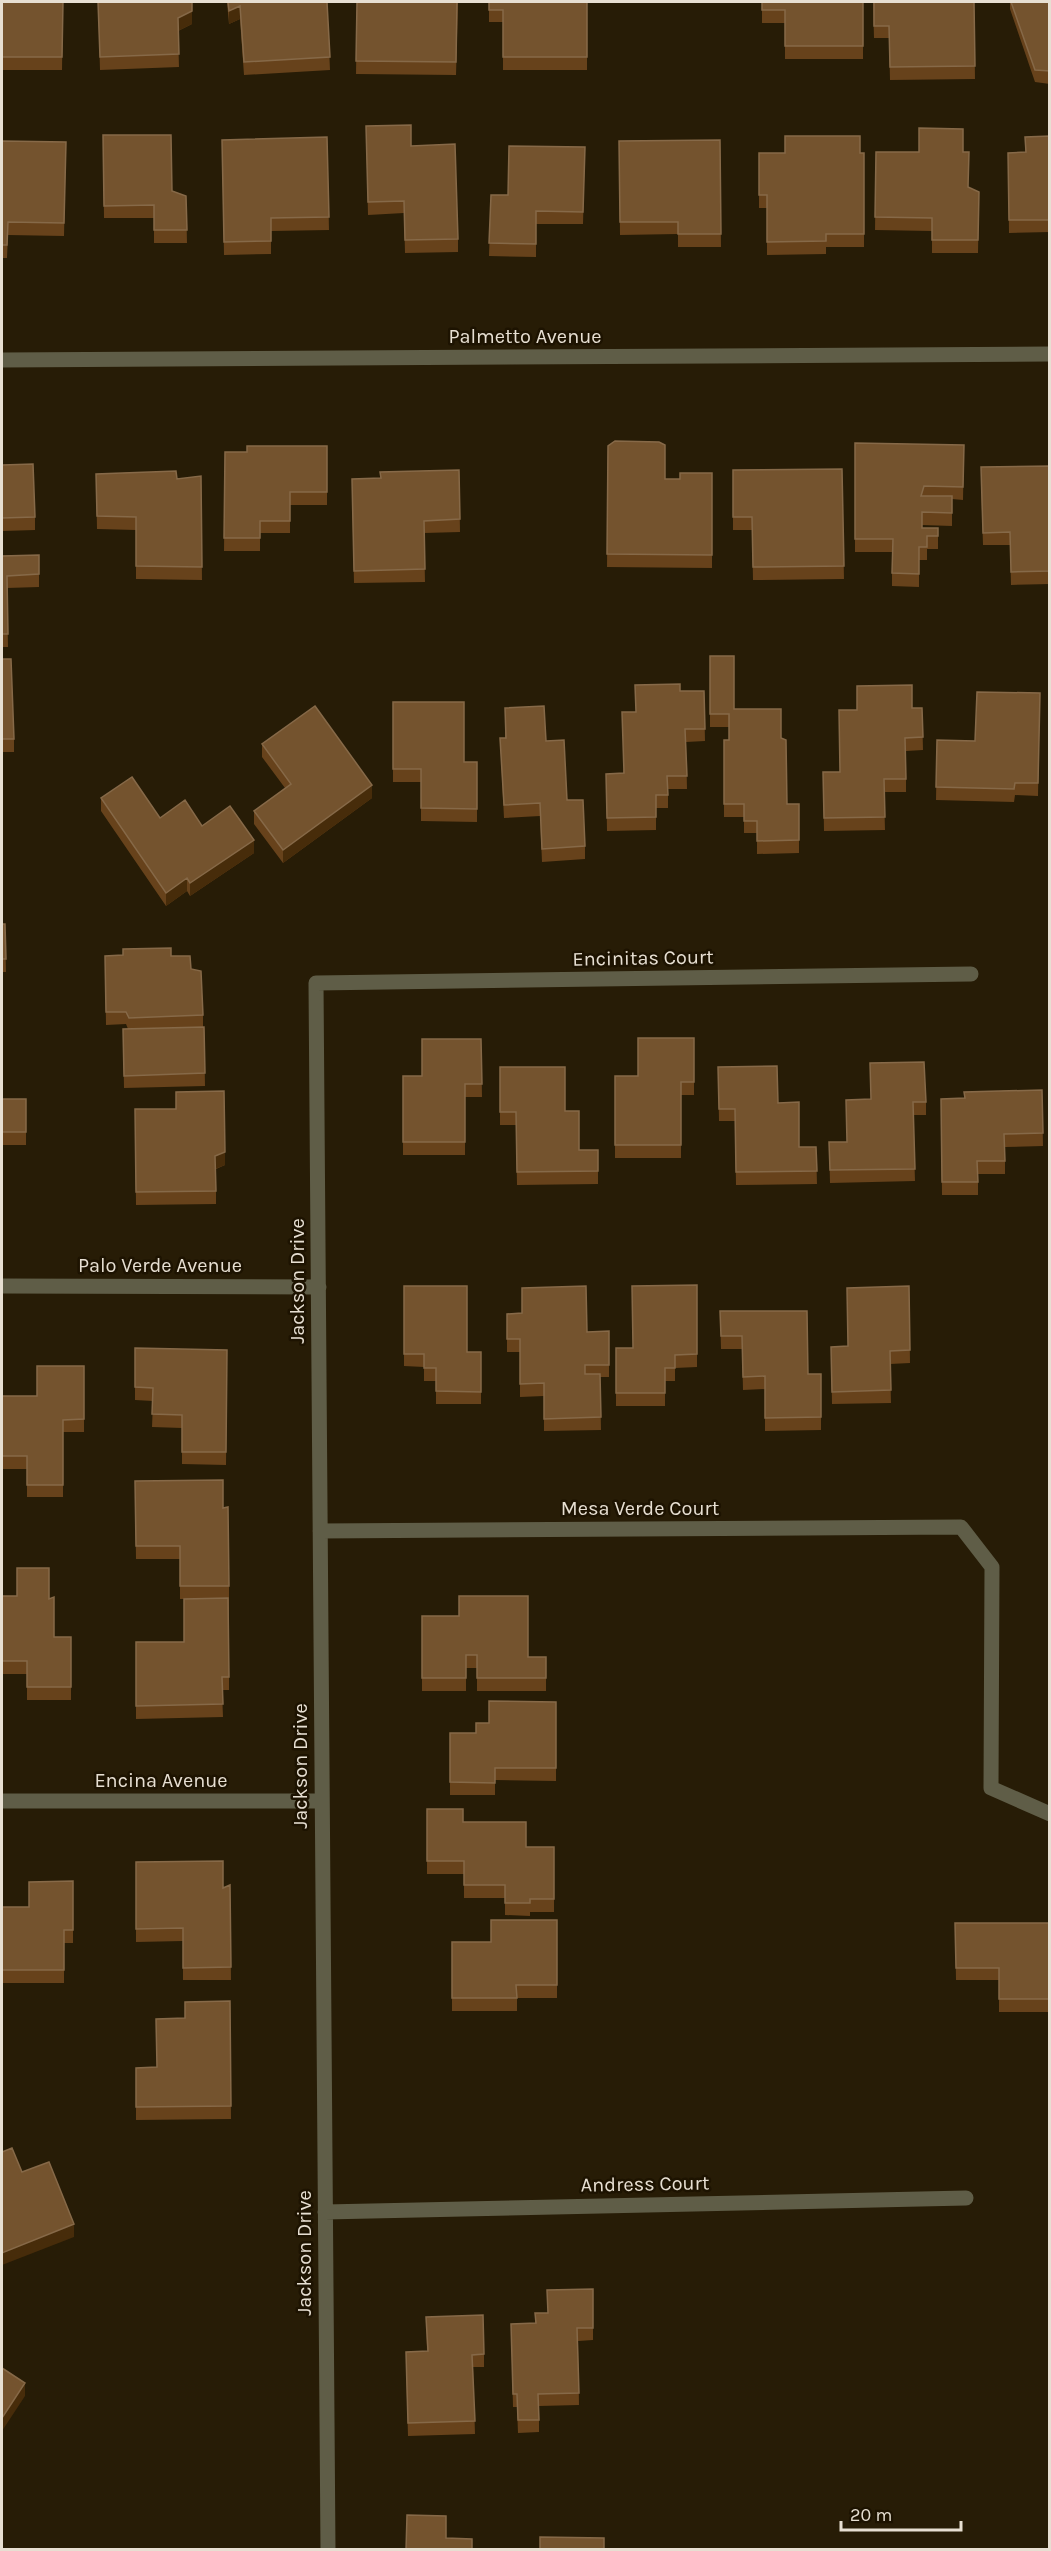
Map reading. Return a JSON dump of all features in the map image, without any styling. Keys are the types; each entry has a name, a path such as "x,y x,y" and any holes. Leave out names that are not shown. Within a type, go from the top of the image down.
{"street":[{"name":"Palmetto Avenue","path":"2,360 1050,354"},
{"name":"Encinitas Court","path":"316,983 971,974"},
{"name":"Jackson Drive","path":"316,983 328,2550"},
{"name":"Palo Verde Avenue","path":"2,1286 319,1287"},
{"name":"Mesa Verde Court","path":"320,1531 961,1527 993,1567 991,1788 1050,1814"},
{"name":"Encina Avenue","path":"2,1801 321,1801"},
{"name":"Andress Court","path":"325,2212 966,2198"}],"building":[{"path":"2,2 63,2 62,57 2,57"},
{"path":"98,2 192,2 192,11 178,18 179,54 100,57"},
{"path":"228,2 327,2 330,57 244,62 240,6 229,11"},
{"path":"357,2 457,2 456,62 356,61"},
{"path":"489,2 587,2 587,57 503,57 503,10 489,10"},
{"path":"762,2 863,2 863,46 785,46 785,10 762,10"},
{"path":"874,2 974,2 975,66 890,67 889,26 874,26"},
{"path":"1011,2 1050,2 1050,71 1035,70"},
{"path":"411,125 411,146 455,144 458,239 405,240 404,201 368,202 366,126"},
{"path":"919,128 963,129 963,152 969,152 968,187 979,192 978,240 932,240 932,218 875,217 876,152 919,152"},
{"path":"103,135 171,135 172,191 186,196 187,230 154,230 154,205 104,206"},
{"path":"785,136 860,136 860,153 864,153 864,234 826,234 826,241 767,242 767,195 759,195 759,153 785,153"},
{"path":"1050,136 1050,220 1009,220 1008,153 1026,152 1025,137"},
{"path":"327,137 329,217 271,218 271,241 224,242 222,140"},
{"path":"720,140 721,234 678,234 678,222 620,222 619,141"},
{"path":"2,141 66,142 64,223 8,222 7,245 2,245"},
{"path":"509,146 585,147 583,212 536,211 536,244 489,243 491,195 508,195"},
{"path":"615,441 659,442 665,445 665,479 680,479 680,473 712,473 712,555 607,554 608,446"},
{"path":"855,443 964,445 963,487 924,486 921,496 952,496 952,513 922,512 922,528 938,528 938,536 927,536 927,547 919,547 919,574 892,573 893,539 855,539"},
{"path":"247,446 327,446 327,492 290,492 290,521 260,521 260,538 224,538 225,452 247,452"},
{"path":"33,464 35,517 2,518 2,465"},
{"path":"1050,466 1050,571 1011,572 1010,532 983,533 981,467"},
{"path":"842,469 844,566 753,567 752,517 733,517 733,470"},
{"path":"459,470 460,519 424,521 425,569 354,571 352,479 381,478 380,472"},
{"path":"176,471 177,479 201,476 202,567 136,566 136,517 97,516 96,474"},
{"path":"39,555 39,574 7,576 8,634 2,634 2,556"},
{"path":"710,656 734,656 734,709 781,709 781,738 786,740 787,804 799,804 799,840 757,841 757,821 744,821 744,804 724,804 724,740 729,740 729,714 710,714"},
{"path":"2,659 11,659 14,739 2,739"},
{"path":"680,684 680,691 704,691 705,729 685,729 687,776 667,776 668,795 656,795 656,817 607,818 606,774 624,773 622,712 636,712 635,685"},
{"path":"912,685 912,708 922,708 923,737 905,738 906,779 884,779 885,817 824,818 823,772 840,772 839,710 857,710 857,686"},
{"path":"977,692 1040,693 1038,783 1015,783 1014,789 936,787 937,740 975,741"},
{"path":"393,702 464,702 464,762 477,762 477,809 421,808 421,769 393,769"},
{"path":"315,706 372,785 283,850 254,811 291,784 262,744"},
{"path":"544,706 546,741 564,740 567,800 583,800 585,846 542,849 540,803 504,805 500,738 506,738 505,708"},
{"path":"132,777 160,818 185,800 202,826 230,806 254,840 190,883 187,878 166,893 101,798"},
{"path":"2,924 5,924 6,959 2,959"},
{"path":"171,948 171,956 190,956 191,969 201,971 203,1015 129,1018 126,1012 106,1012 105,956 123,955 123,949"},
{"path":"204,1027 205,1073 124,1076 123,1029"},
{"path":"638,1038 694,1038 694,1082 681,1082 681,1145 615,1145 615,1076 638,1076"},
{"path":"422,1039 481,1039 482,1084 465,1084 465,1142 403,1142 403,1076 422,1076"},
{"path":"924,1062 926,1102 913,1102 915,1169 830,1170 829,1142 847,1142 846,1100 871,1099 870,1063"},
{"path":"777,1066 778,1103 799,1102 799,1147 816,1147 817,1171 736,1172 735,1109 719,1109 718,1067"},
{"path":"500,1067 565,1067 565,1111 579,1111 579,1150 598,1150 598,1171 517,1172 516,1112 500,1112"},
{"path":"1042,1090 1043,1133 1004,1134 1005,1161 977,1161 978,1182 942,1182 941,1099 965,1098 964,1092"},
{"path":"224,1091 225,1152 215,1156 216,1191 136,1192 135,1109 176,1109 176,1092"},
{"path":"2,1099 26,1099 26,1132 2,1132"},
{"path":"697,1285 697,1354 675,1355 675,1368 665,1368 665,1393 616,1393 616,1348 633,1348 632,1286"},
{"path":"404,1286 467,1286 467,1352 481,1352 481,1392 436,1391 436,1368 424,1368 424,1354 404,1354"},
{"path":"586,1286 587,1332 609,1331 609,1365 585,1365 585,1374 600,1374 601,1417 544,1419 544,1383 520,1384 520,1339 507,1339 507,1314 522,1313 522,1288"},
{"path":"909,1286 910,1350 890,1351 891,1390 832,1392 831,1347 848,1346 847,1288"},
{"path":"720,1311 807,1311 808,1374 821,1374 821,1417 765,1418 765,1376 743,1377 742,1336 721,1336"},
{"path":"135,1348 227,1350 226,1452 182,1452 182,1415 152,1414 153,1388 135,1387"},
{"path":"37,1366 84,1366 84,1419 63,1420 63,1485 27,1485 27,1456 2,1456 2,1396 37,1396"},
{"path":"223,1480 223,1508 228,1507 229,1586 180,1586 180,1546 136,1546 135,1481"},
{"path":"17,1568 49,1568 49,1599 54,1597 54,1637 71,1637 71,1687 27,1687 27,1661 2,1661 2,1596 17,1596"},
{"path":"459,1596 528,1596 528,1657 546,1657 546,1678 477,1678 477,1655 466,1655 466,1678 422,1678 422,1616 459,1616"},
{"path":"228,1598 229,1677 222,1677 223,1704 136,1706 136,1642 184,1642 184,1599"},
{"path":"489,1701 556,1702 556,1768 495,1768 495,1783 450,1782 450,1733 476,1733 476,1723 489,1723"},
{"path":"427,1809 463,1809 463,1822 526,1822 526,1847 554,1847 554,1899 530,1899 530,1903 505,1903 505,1885 464,1885 464,1861 427,1861"},
{"path":"223,1861 223,1888 230,1885 231,1967 183,1968 183,1928 136,1929 136,1862"},
{"path":"73,1881 73,1930 64,1930 64,1970 2,1970 2,1907 29,1907 29,1882"},
{"path":"491,1920 557,1920 557,1985 516,1985 517,1998 452,1998 452,1942 491,1942"},
{"path":"955,1923 1050,1923 1050,1999 999,1999 999,1968 956,1968"},
{"path":"230,2001 231,2106 136,2107 136,2068 157,2067 156,2019 185,2018 185,2002"},
{"path":"12,2148 22,2172 49,2162 74,2224 2,2253 2,2152"},
{"path":"593,2289 593,2328 577,2328 579,2393 538,2394 539,2420 518,2420 517,2394 513,2394 511,2324 536,2323 535,2313 548,2313 547,2290"},
{"path":"483,2315 484,2354 472,2355 475,2421 408,2423 406,2352 428,2351 426,2317"},
{"path":"2,2368 25,2383 2,2418"},
{"path":"407,2515 446,2516 446,2538 472,2539 472,2550 406,2550"},
{"path":"540,2537 604,2538 604,2550 540,2550"}]}
